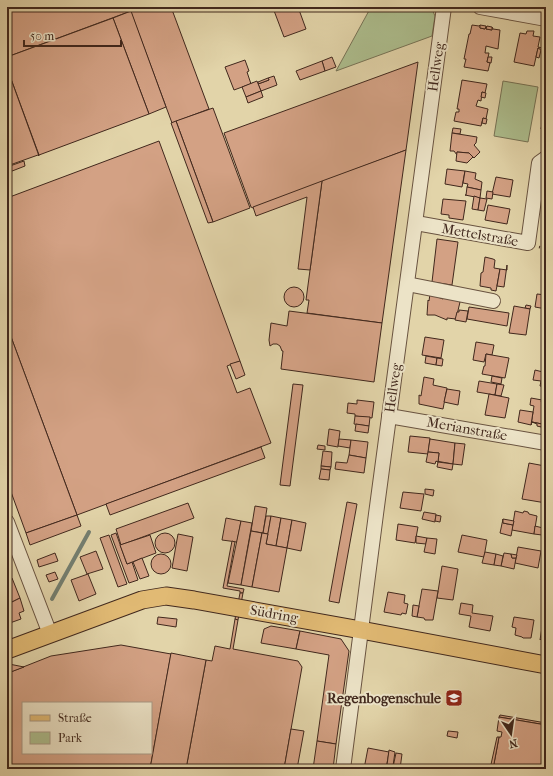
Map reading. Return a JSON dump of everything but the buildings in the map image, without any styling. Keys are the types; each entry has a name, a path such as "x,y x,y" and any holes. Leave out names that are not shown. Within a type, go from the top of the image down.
{"main road":[{"name":"Südring","path":"7,650 142,600 166,596 361,630 546,665"}],"street":[{"name":"Hellweg","path":"343,769 444,7"},
{"path":"480,7 546,19"},
{"name":"Mettelstraße","path":"416,223 528,243 539,163 546,158"},
{"path":"407,284 493,301"},
{"name":"Merianstraße","path":"389,416 546,443"},
{"path":"7,522 50,634"}],"green space":[{"path":"371,7 431,7 435,16 432,36 336,71"},
{"path":"503,81 538,87 528,142 494,136"}],"waterway":[{"path":"52,599 89,532"}],"place":[{"name":"Regenbogenschule","path":"454,698"}]}
